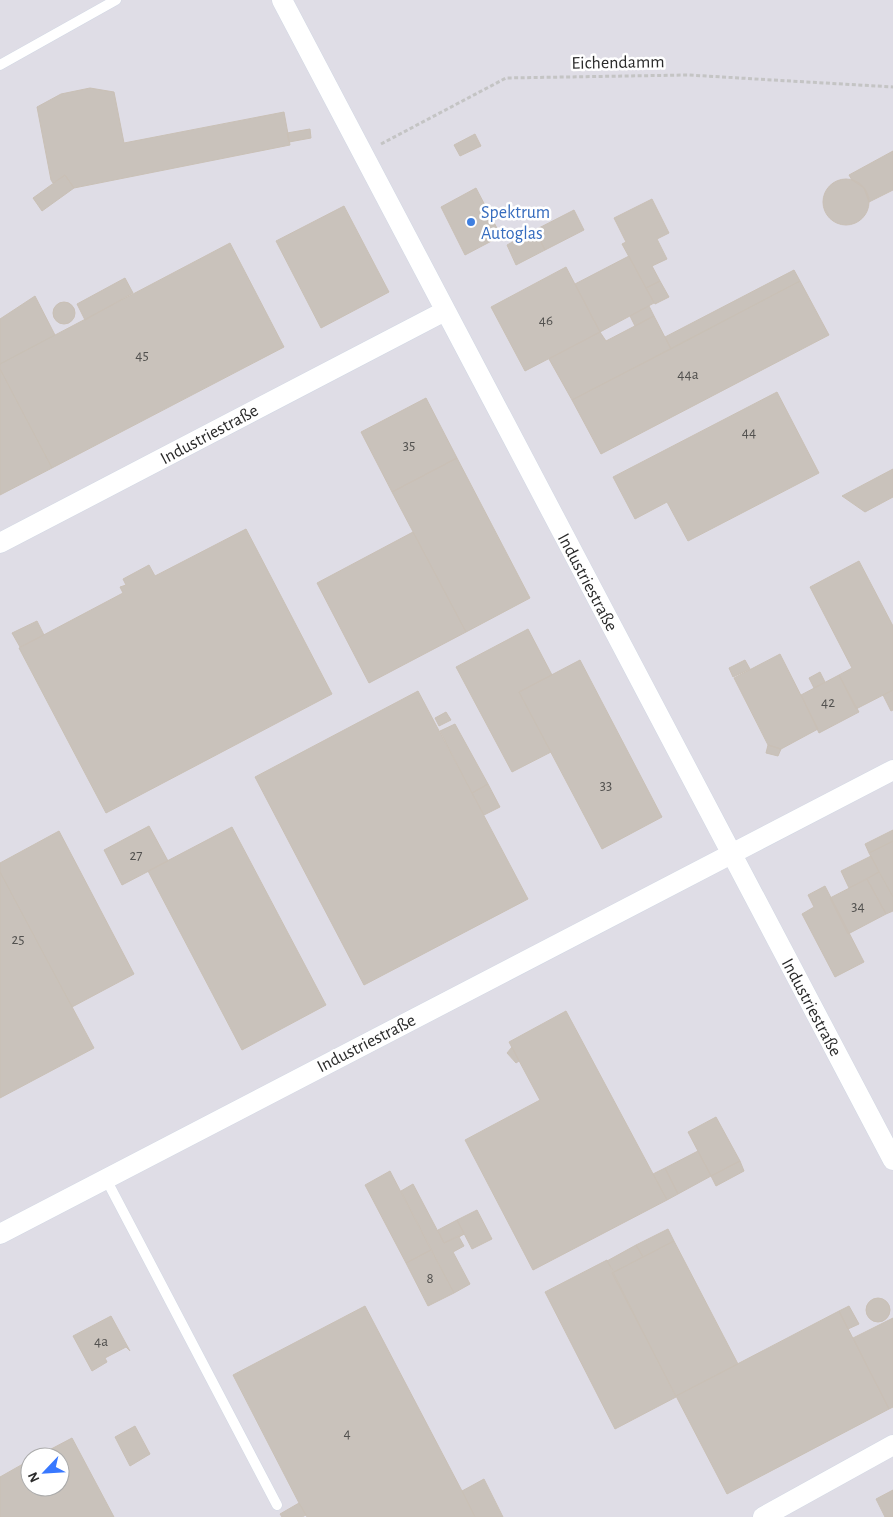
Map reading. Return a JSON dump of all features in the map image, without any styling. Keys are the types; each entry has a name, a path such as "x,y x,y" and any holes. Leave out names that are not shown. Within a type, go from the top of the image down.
{"street":[{"name":"Industriestraße","path":"282,0 893,1160"},
{"name":"Industriestraße","path":"0,543 446,311"},
{"name":"Industriestraße","path":"0,1234 893,770"},
{"path":"763,1517 893,1445"}],"lane":[{"path":"0,65 116,0"},
{"path":"106,1179 277,1505"}],"path":[{"name":"Eichendamm","path":"362,153 506,78 688,75 893,87"}],"shaded area":[{"path":"0,0 893,0 893,1517 0,1517"}],"building":[{"path":"90,88 114,92 124,143 284,112 290,145 74,188 65,175 53,183 37,107 61,94"},
{"path":"310,129 311,138 289,142 287,133"},
{"path":"475,134 481,146 460,156 454,145"},
{"path":"893,151 893,190 869,202 864,188 852,180 849,175"},
{"path":"65,175 74,188 42,211 33,198"},
{"path":"846,179 859,183 865,189 869,202 865,215 859,221 846,225 833,221 827,215 823,202 827,189 833,183"},
{"name":"Spektrum Autoglas","path":"476,188 501,236 465,255 441,207"},
{"path":"652,199 669,233 657,239 667,259 652,266 660,281 646,288 622,244 626,242 614,218"},
{"path":"344,206 389,292 321,328 276,241"},
{"path":"574,210 584,230 545,250 535,230"},
{"path":"535,230 545,250 516,265 507,245"},
{"path":"230,243 284,347 52,468 0,369 0,364"},
{"path":"629,256 654,303 600,332 575,284"},
{"path":"566,267 600,332 525,371 491,307"},
{"path":"794,270 800,281 671,349 665,337"},
{"path":"125,278 133,293 85,320 77,304"},
{"path":"660,281 669,297 655,304 646,288"},
{"path":"800,281 829,335 601,454 572,400"},
{"path":"35,296 55,335 0,364 0,319"},
{"path":"64,302 72,305 75,313 72,321 64,324 56,321 53,313 56,305"},
{"path":"649,306 654,316 635,326 630,316"},
{"path":"654,316 671,349 572,400 549,359 600,332 606,341"},
{"path":"0,369 52,468 0,495"},
{"path":"777,392 819,473 688,541 667,502 635,519 613,477"},
{"path":"426,398 457,458 392,492 361,432"},
{"path":"457,458 530,598 466,632 392,492"},
{"path":"893,469 893,497 865,512 842,496"},
{"path":"246,529 332,694 106,813 19,648 123,593 120,587 126,585 123,579 149,565 155,576"},
{"path":"413,532 466,632 369,683 317,583"},
{"path":"859,561 893,626 893,690 856,709 839,675 852,668 810,587"},
{"path":"37,621 44,635 20,647 12,633"},
{"path":"528,629 552,675 519,692 551,752 512,772 456,667"},
{"path":"780,654 818,729 781,749 768,745 734,678"},
{"path":"580,660 662,817 602,849 519,692"},
{"path":"745,660 750,669 733,677 729,668"},
{"path":"820,672 825,682 814,688 809,678"},
{"path":"839,675 859,712 819,733 801,695"},
{"path":"893,690 893,710 891,711 883,695"},
{"path":"418,691 528,899 364,985 255,777"},
{"path":"446,712 451,720 439,726 435,718"},
{"path":"455,724 488,784 472,793 440,731"},
{"path":"768,745 781,749 778,756 766,753"},
{"path":"488,784 500,807 484,815 472,793"},
{"path":"149,826 168,861 122,885 104,850"},
{"path":"232,827 326,1005 242,1050 148,871"},
{"path":"893,830 893,841 869,853 865,844"},
{"path":"59,831 134,974 72,1007 0,872 0,863"},
{"path":"893,841 893,897 869,853"},
{"path":"871,856 879,872 849,888 841,871"},
{"path":"0,872 94,1048 0,1098"},
{"path":"879,872 893,897 893,911 886,914 867,879"},
{"path":"867,879 886,914 848,934 830,898"},
{"path":"825,886 864,962 835,977 802,914 814,907 808,895"},
{"path":"566,1011 667,1200 533,1270 465,1140 540,1100 509,1042"},
{"path":"512,1047 519,1061 516,1063 507,1053"},
{"path":"716,1117 740,1161 711,1176 688,1132"},
{"path":"698,1151 711,1176 678,1194 665,1168"},
{"path":"740,1161 744,1171 716,1186 711,1176"},
{"path":"665,1168 678,1194 667,1200 653,1174"},
{"path":"390,1171 431,1250 406,1263 365,1185"},
{"path":"413,1184 444,1243 464,1234 459,1237 464,1246 453,1252 470,1284 454,1293 401,1191"},
{"path":"477,1210 492,1239 472,1249 457,1220"},
{"path":"457,1220 464,1233 444,1243 438,1230"},
{"path":"668,1229 674,1241 643,1257 636,1245"},
{"path":"674,1241 738,1364 676,1396 612,1273"},
{"path":"636,1245 643,1257 614,1272 607,1261"},
{"path":"431,1250 454,1293 428,1306 406,1263"},
{"path":"607,1260 676,1397 615,1429 545,1292"},
{"path":"878,1298 886,1302 890,1310 886,1318 878,1322 870,1318 866,1310 870,1302"},
{"path":"365,1306 475,1517 307,1517 299,1503 233,1375"},
{"path":"849,1306 859,1324 848,1329 839,1311"},
{"path":"839,1311 889,1409 727,1494 676,1396"},
{"path":"111,1316 130,1351 126,1347 105,1358 107,1362 92,1371 73,1336"},
{"path":"893,1318 893,1407 889,1409 853,1338"},
{"path":"135,1426 150,1454 130,1466 115,1437"},
{"path":"72,1438 114,1517 0,1517 0,1477 20,1466 20,1497 70,1497 70,1447 55,1447"},
{"path":"484,1479 503,1517 475,1517 462,1491"},
{"path":"893,1490 893,1517 885,1517 876,1499"},
{"path":"299,1503 306,1515 302,1517 282,1517 280,1514"}],"place":[{"name":"Spektrum Autoglas","path":"471,222"}]}
